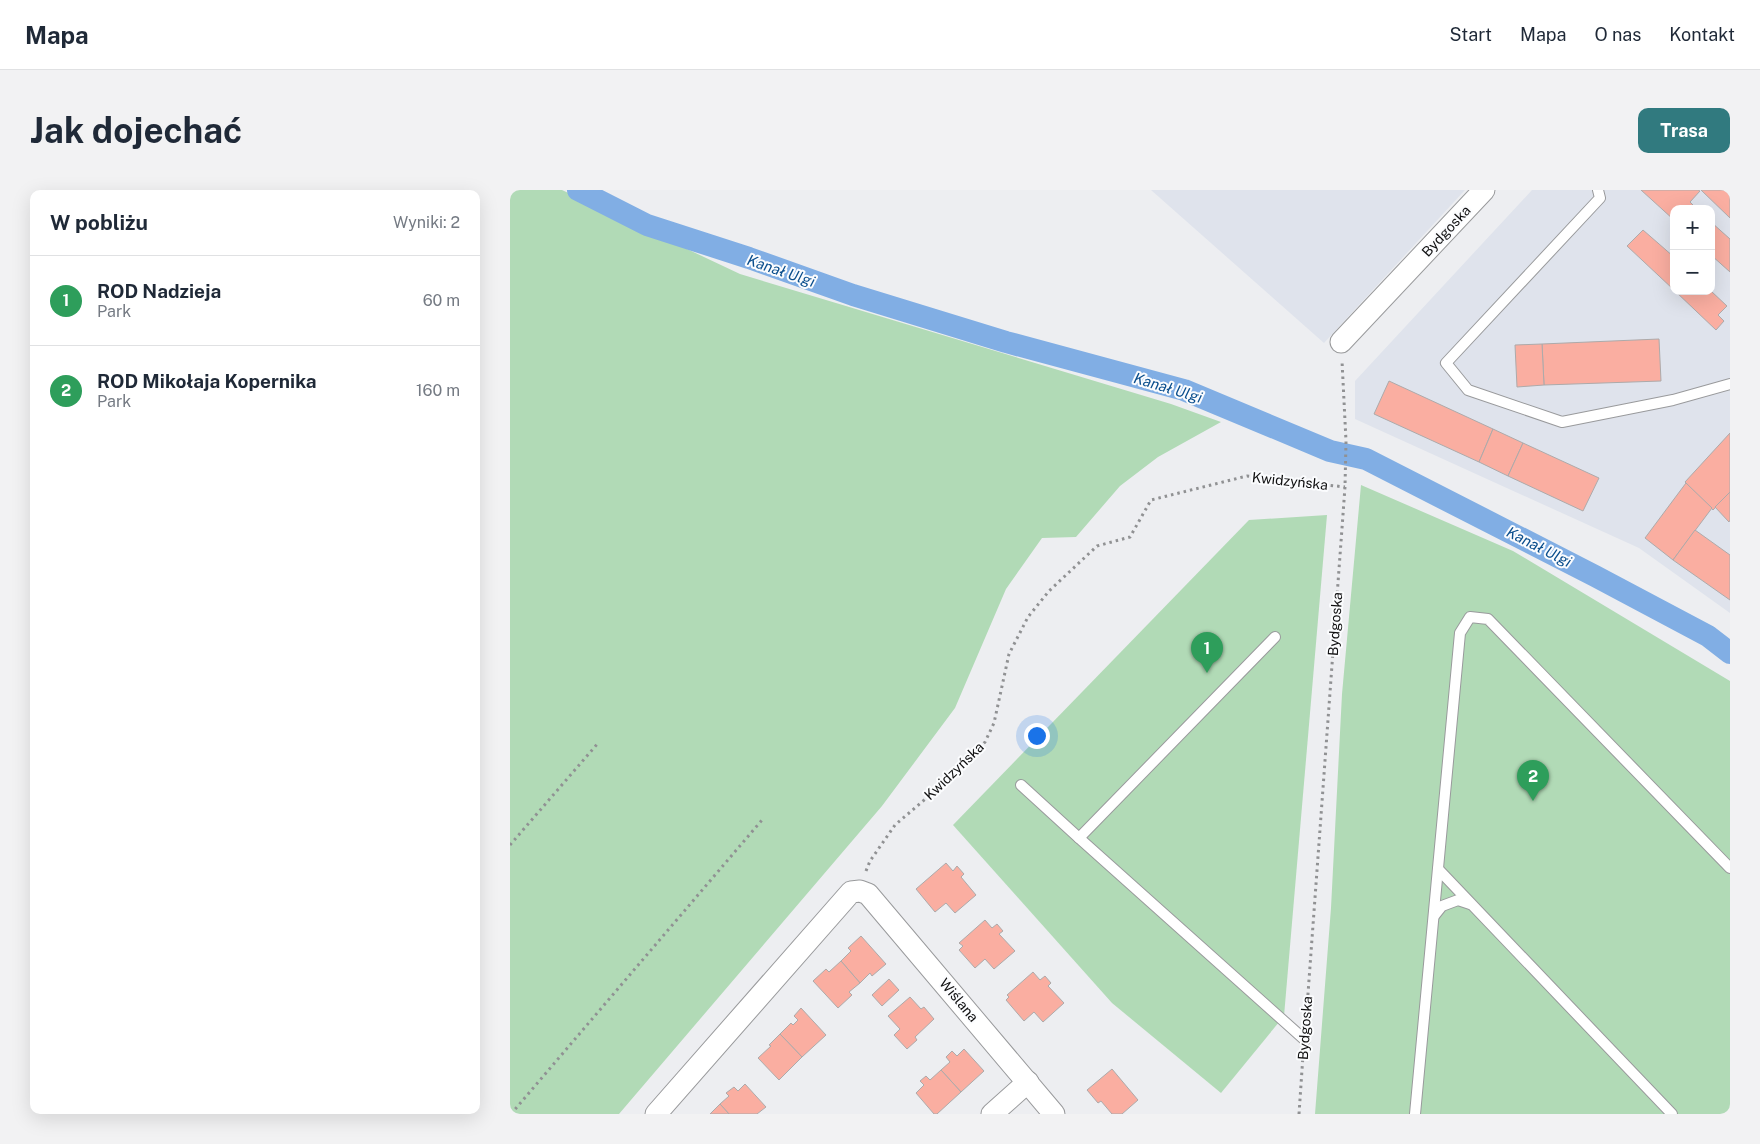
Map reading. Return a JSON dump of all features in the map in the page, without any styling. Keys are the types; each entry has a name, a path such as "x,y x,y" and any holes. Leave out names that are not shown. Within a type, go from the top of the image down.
{"street":[{"name":"Bydgoska","path":"1341,342 1484,190"},
{"name":"Wiślana","path":"860,891 868,894 1054,1114"},
{"path":"656,1114 851,892 860,891"},
{"path":"992,1114 1028,1082"}],"lane":[{"path":"1598,190 1600,198 1446,363 1468,390 1562,422 1673,400 1730,384"},
{"path":"1415,1114 1460,633 1470,617 1488,619 1730,868"},
{"path":"1079,838 1276,637"},
{"path":"1021,785 1304,1040"},
{"path":"1438,869 1672,1114"},
{"path":"1434,916 1442,906 1458,900 1473,906"}],"path":[{"name":"Bydgoska","path":"1299,1114 1345,487 1346,441 1341,342"},
{"name":"Kwidzyńska","path":"860,891 870,861 894,825 958,771 985,742 994,723 1008,654 1028,617 1051,588 1097,546 1130,538 1151,500 1247,476 1345,487"},
{"path":"510,845 599,742"},
{"path":"511,1114 762,820"}],"shaded area":[{"path":"1151,190 1465,190 1324,343"},
{"path":"1532,190 1730,190 1730,613 1639,548 1355,419 1355,381"}],"green space":[{"path":"510,190 562,190 740,274 1171,404 1221,422 1158,457 1120,486 1076,537 1042,538 1006,589 955,708 882,806 619,1114 510,1114"},
{"path":"1361,485 1513,551 1730,681 1730,1114 1315,1114 1331,908 1342,694"},
{"path":"1327,515 1284,1016 1221,1093 1112,1003 953,825 1249,520"}],"building":[{"path":"1641,190 1700,191 1690,202 1693,205 1670,205 1670,216"},
{"path":"1701,190 1730,190 1730,218"},
{"path":"1715,226 1730,239 1730,272 1715,259"},
{"path":"1643,230 1670,254 1670,286 1627,246"},
{"path":"1679,295 1715,295 1727,306 1718,315 1724,321 1716,330"},
{"path":"1659,339 1661,381 1544,385 1542,344"},
{"path":"1542,344 1544,385 1517,387 1515,345"},
{"path":"1389,381 1493,429 1479,462 1374,414"},
{"path":"1493,429 1523,443 1508,476 1479,462"},
{"path":"1730,433 1730,492 1713,510 1685,482"},
{"path":"1523,443 1599,478 1583,511 1508,476"},
{"path":"1686,483 1712,508 1673,560 1645,538"},
{"path":"1730,492 1730,520 1729,522 1715,507"},
{"path":"1695,530 1730,555 1730,600 1673,560"},
{"path":"946,863 953,871 957,866 964,874 961,877 976,895 955,913 946,903 935,912 916,889"},
{"path":"985,920 992,928 997,924 1003,931 999,934 1015,951 994,969 985,959 975,968 959,950 963,946 959,943"},
{"path":"861,936 886,964 872,976 870,973 860,983 841,961 851,951 848,948"},
{"path":"841,961 860,983 849,992 852,995 838,1008 813,981 826,969 829,972"},
{"path":"1033,972 1040,980 1045,976 1051,983 1048,986 1064,1003 1043,1022 1034,1012 1024,1021 1006,1000 1009,997 1007,995"},
{"path":"889,979 899,990 882,1006 872,995"},
{"path":"910,997 921,1009 924,1007 934,1019 915,1037 917,1040 907,1049 894,1035 900,1029 888,1016"},
{"path":"801,1008 826,1035 802,1057 780,1034 791,1023 793,1025 798,1020 794,1016"},
{"path":"780,1034 802,1057 779,1080 758,1058"},
{"path":"964,1049 984,1071 961,1092 941,1070 950,1062 946,1057 952,1051 957,1056"},
{"path":"1112,1069 1138,1100 1122,1114 1112,1114 1101,1101 1098,1103 1087,1090"},
{"path":"941,1070 961,1092 937,1114 934,1114 916,1093 924,1085 920,1081 926,1076 930,1080"},
{"path":"745,1084 766,1107 757,1114 729,1114 720,1104 729,1096 726,1093 734,1087 738,1091"},
{"path":"720,1104 729,1114 710,1114"}],"waterway":[{"name":"Kanał Ulgi","path":"578,190 647,225 749,258 853,295 1006,342 1184,390 1330,451 1366,459 1708,636 1730,653"}],"place":[{"name":"ROD Nadzieja","path":"1207,673"},
{"name":"ROD Mikołaja Kopernika","path":"1533,801"}]}
